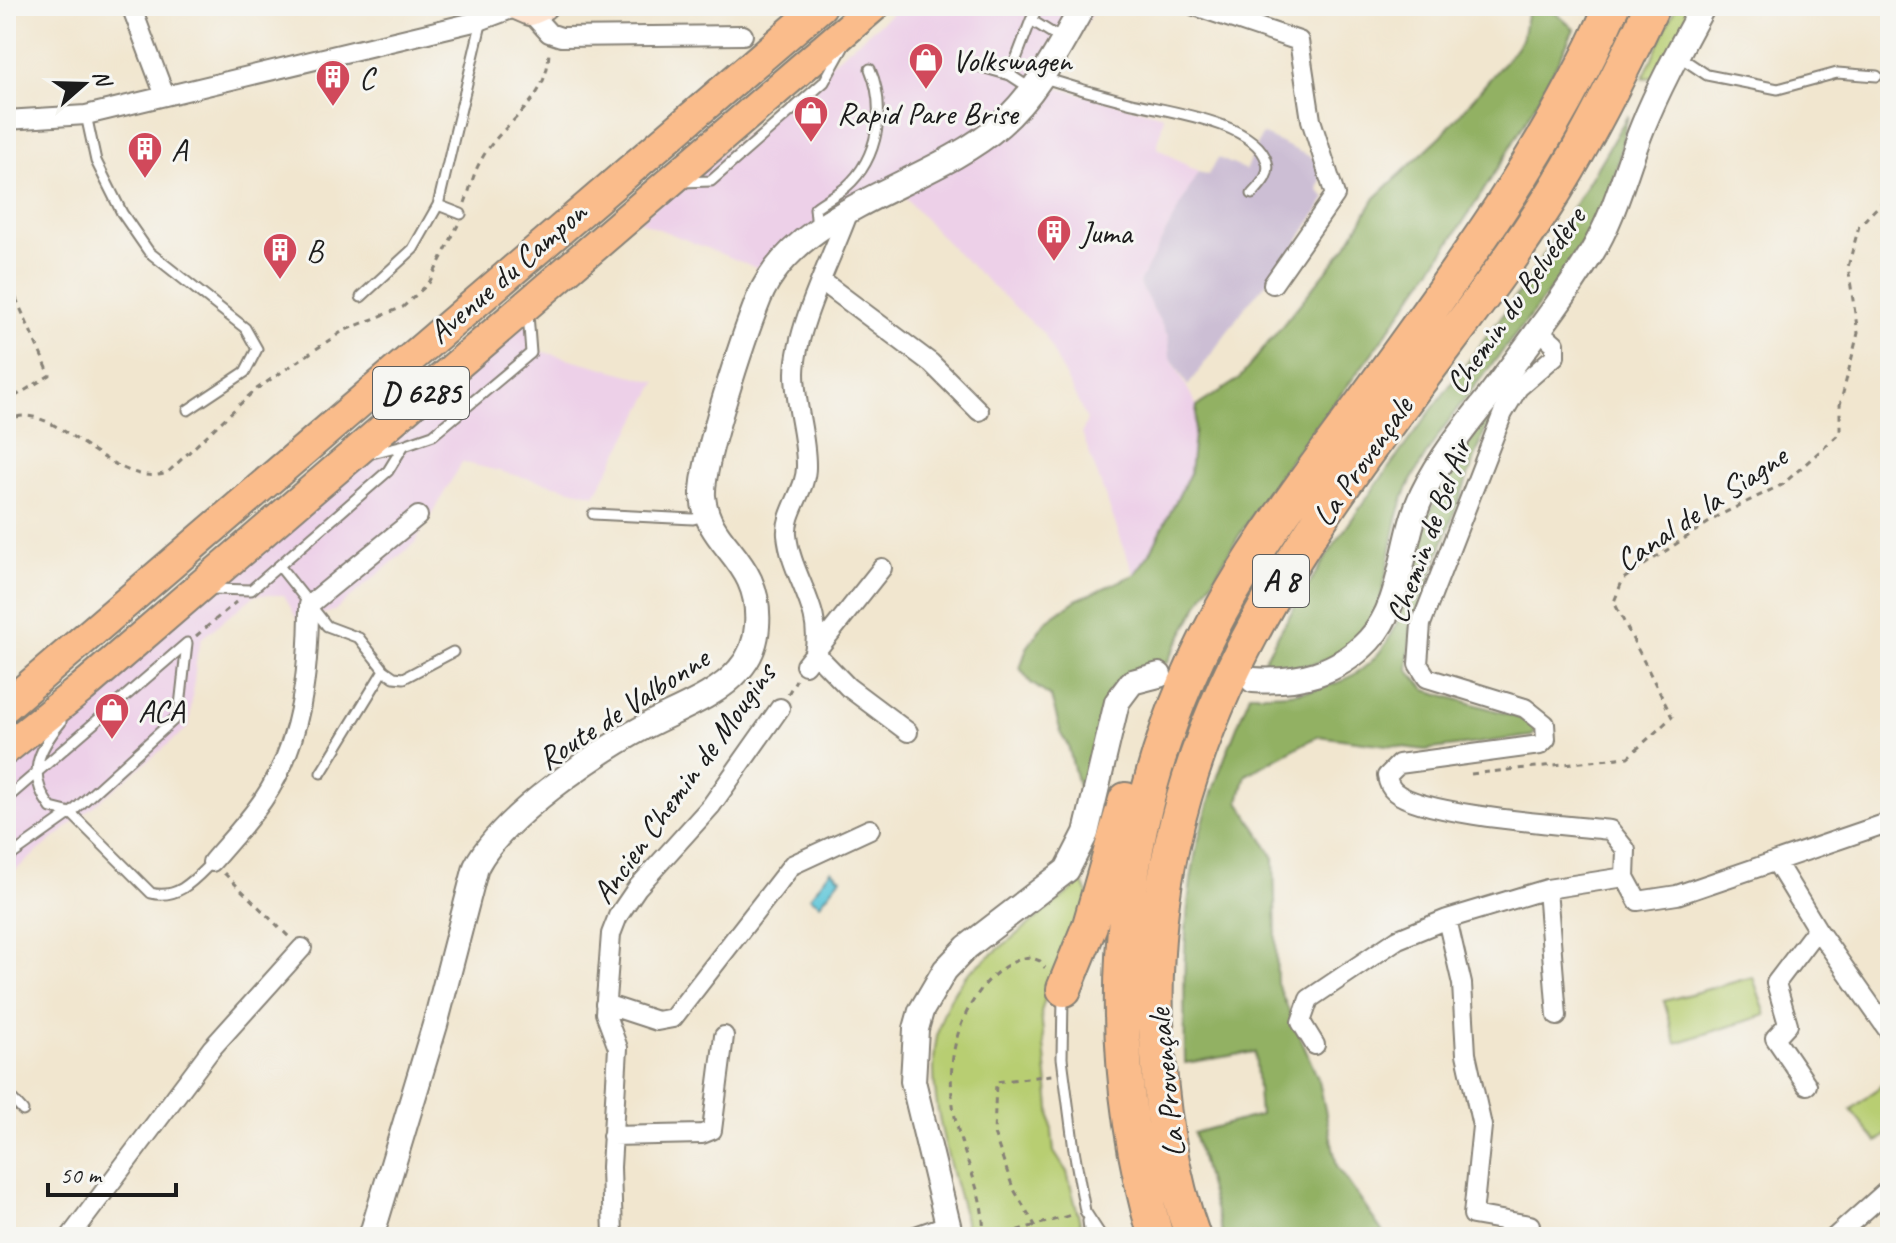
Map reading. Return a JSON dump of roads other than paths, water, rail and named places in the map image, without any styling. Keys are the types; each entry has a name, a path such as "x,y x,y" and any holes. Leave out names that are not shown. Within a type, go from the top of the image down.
{"highway":[{"name":"La Provençale","path":"1156,1237 1142,1187 1125,1093 1122,963 1127,901 1154,773 1206,639 1232,591 1290,503 1528,168 1612,6"},
{"name":"La Provençale","path":"1193,1237 1162,1104 1156,974 1164,871 1197,754 1242,645 1272,595 1318,523 1556,189 1652,6"},
{"path":"1064,989 1090,925 1146,738 1206,639"}],"main road":[{"name":"Avenue du Campon","path":"6,706 821,6"},
{"name":"Avenue du Campon","path":"6,749 82,688 345,458 874,6"}],"street":[{"path":"131,6 165,96"},
{"path":"708,515 703,496 706,473 759,297 779,265 819,231 849,211 975,144 1000,125 1036,84 1083,6"},
{"path":"1195,6 1299,41 1311,120 1335,195 1273,284"},
{"name":"Chemin du Belvédère","path":"1253,680 1311,677 1355,654 1372,637 1391,603 1405,541 1423,492 1443,457 1538,329 1605,230 1643,127 1703,6"},
{"path":"6,120 86,115 527,8 549,33 571,38 743,35"},
{"name":"Ancien Chemin de Mougins","path":"810,658 816,623 799,581 787,528 803,485 806,464 796,406 798,352 849,211"},
{"path":"823,282 931,363 979,411"},
{"name":"Chemin de Bel Air","path":"1538,329 1555,344 1555,356 1518,388 1503,413 1421,624 1418,664 1427,678 1525,708 1545,724 1546,739 1540,745 1413,760 1399,764 1387,776 1395,793 1431,806 1610,830 1626,850 1625,877"},
{"name":"Route de Valbonne","path":"371,1237 435,1025 468,893 484,851 533,805 620,741 720,687 740,669 753,647 758,607 753,582 708,515"},
{"path":"212,862 265,798 292,737 302,703 310,649 309,605 418,516"},
{"name":"Ancien Chemin de Mougins","path":"810,658 827,641 882,568"},
{"name":"Ancien Chemin de Mougins","path":"810,658 908,732"},
{"path":"913,1237 950,1230 913,1081 916,1029 921,1011 945,970 967,947 1067,870 1086,833 1117,702 1132,682 1159,675"},
{"name":"Ancien Chemin de Mougins","path":"613,1237 612,1136 618,1048 607,1022 605,1004 611,934 618,916 637,888 711,806 780,708"},
{"path":"1315,1045 1301,1022 1309,999 1398,939 1447,919 1547,889 1625,877 1638,901 1677,895 1890,822"},
{"path":"605,1004 657,1021 673,1018 792,865 870,829"},
{"path":"1776,862 1817,929 1890,1033"},
{"path":"1547,889 1557,1016"},
{"path":"1447,919 1462,984 1466,1054 1482,1126 1473,1215 1530,1225"},
{"path":"1807,1085 1775,1038 1788,1024 1776,983 1817,929"},
{"path":"70,1237 212,1048 302,948"},
{"path":"612,1136 702,1134 712,1130 724,1036"},
{"path":"1835,1237 1890,1188"}],"lane":[{"path":"1010,75 1039,6"},
{"path":"361,297 413,249 438,205 482,20"},
{"path":"1031,20 1063,40"},
{"path":"1677,55 1707,75 1778,89 1837,73 1877,76"},
{"path":"964,62 1036,84 1210,121 1246,137 1259,147 1268,164 1265,178 1252,194"},
{"path":"819,231 813,216 815,208 859,174 873,147 879,95 870,69"},
{"path":"86,115 96,161 122,213 149,252 245,328 257,349 245,372 188,410"},
{"path":"438,205 461,214"},
{"path":"345,458 433,435 531,353 527,302"},
{"path":"198,588 251,590 388,471 404,445"},
{"path":"593,514 693,519 708,515"},
{"path":"280,567 327,626 359,638 384,670 394,677 404,678 453,652"},
{"path":"6,799 187,643 179,715 71,813 6,859"},
{"path":"321,773 384,670"},
{"path":"82,688 70,711 43,744 37,773 51,808 71,813 151,893 165,894 182,889 212,862"},
{"path":"1064,989 1060,1014 1063,1073 1090,1237"},
{"path":"6,1092 23,1111"},
{"path":"1086,1216 1102,1237"}],"water":[{"path":"831,870 841,878 820,904 810,897"}],"place":[{"name":"Volkswagen","path":"926,91"},
{"name":"C","path":"333,108"},
{"name":"Rapid Pare Brise","path":"811,144"},
{"name":"A","path":"145,180"},
{"name":"Juma","path":"1054,263"},
{"name":"B","path":"280,281"},
{"name":"ACA","path":"112,741"}]}
